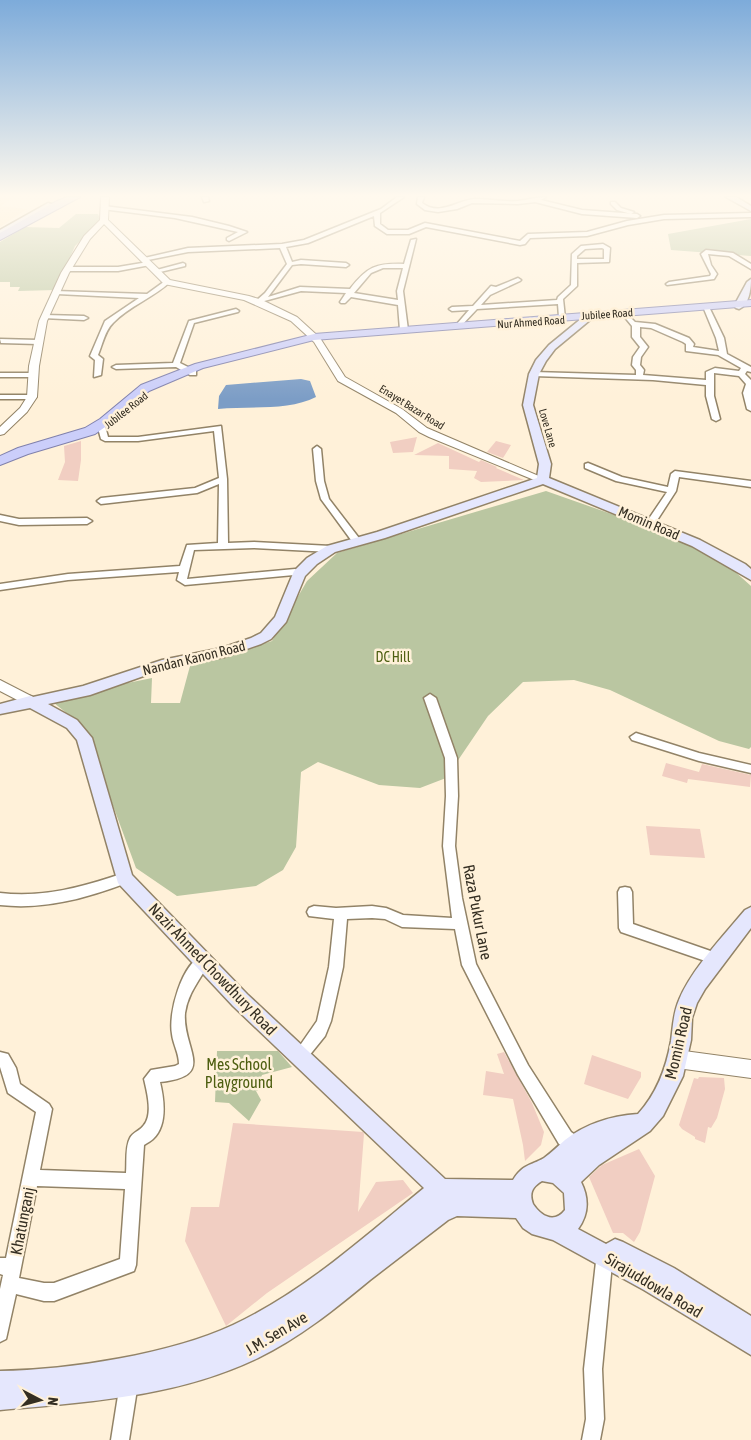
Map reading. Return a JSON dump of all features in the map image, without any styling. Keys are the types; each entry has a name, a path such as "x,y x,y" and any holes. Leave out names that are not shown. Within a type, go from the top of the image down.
{"main road":[{"path":"745,305 751,282"},
{"name":"Nur Ahmed Road","path":"314,339 586,317 708,310 745,305"},
{"name":"Jubilee Road","path":"0,465 29,453 89,435 102,428 152,390 191,371 314,339 460,325 745,305"},
{"name":"Love Lane","path":"543,480 545,464 528,405 534,374 541,360 552,347 586,317"},
{"path":"0,461 23,451 90,431 145,388 191,371"},
{"name":"Momin Road","path":"543,480 651,523 719,555 751,576"},
{"name":"Nandan Kanon Road","path":"0,709 30,701 85,691 167,663 224,652 256,642 266,636 281,619 300,574 312,561 331,549 543,480"},
{"name":"Nazir Ahmed Chowdhury Road","path":"30,701 72,724 84,738 124,878 240,1000 456,1206"},
{"name":"Momin Road","path":"568,1180 592,1158 643,1124 666,1093 673,1076 682,1018 688,1000 698,983 751,915"},
{"path":"546,1170 576,1145 600,1131 618,1126 643,1124"},
{"path":"546,1170 561,1174 568,1180 576,1197 574,1216 562,1226 540,1226 532,1222 521,1199 522,1184 532,1173 546,1170"},
{"path":"439,1190 521,1199"},
{"name":"J.M. Sen Ave","path":"0,1383 131,1368 185,1355 238,1335 263,1322 332,1278 439,1190"},
{"name":"J.M. Sen Ave","path":"0,1398 129,1383 199,1370 235,1357 264,1343 310,1312 440,1212 456,1206 521,1199"},
{"name":"Sirajuddowla Road","path":"562,1226 606,1250 751,1344"},
{"name":"Sirajuddowla Road","path":"606,1250 666,1276 751,1330"}],"street":[{"path":"0,432 24,410 32,397 38,342 45,317 71,264"},
{"path":"68,269 118,269 137,264"},
{"path":"97,376 99,359 94,356 108,322 167,282 148,264"},
{"path":"258,302 267,294 290,264"},
{"path":"301,264 346,265"},
{"path":"562,317 560,298 574,286 574,264"},
{"path":"670,284 712,278 714,274 708,264"},
{"path":"156,271 183,265"},
{"path":"343,302 370,269 390,265 407,266 400,291 404,330"},
{"path":"488,293 518,280"},
{"name":"Enayet Bazar Road","path":"167,282 230,293 258,302 294,319 314,339 342,379 399,411 423,430 454,445 543,480"},
{"path":"460,325 493,287"},
{"path":"258,302 300,289 340,289 354,296 378,301 401,302"},
{"path":"57,292 149,296"},
{"path":"452,309 560,302"},
{"path":"708,310 720,338 724,355"},
{"path":"176,365 191,322 236,311"},
{"path":"626,315 631,322 652,326 686,340 690,344 688,348 691,350 724,355 746,371 750,384 747,393 751,409"},
{"path":"45,317 84,318"},
{"path":"636,324 636,337 644,347 637,357 636,365 640,370 639,378"},
{"path":"1,341 38,342"},
{"path":"116,367 176,365 191,371"},
{"path":"716,419 710,396 711,370 746,371"},
{"path":"534,374 709,383"},
{"path":"0,375 34,375"},
{"path":"0,397 32,397"},
{"path":"102,428 105,439 138,439 218,428 223,479 223,546"},
{"path":"318,449 320,481 325,499 357,542"},
{"path":"588,466 619,479 672,491"},
{"path":"651,523 672,491 675,474 751,484"},
{"path":"101,502 197,490 223,479"},
{"path":"0,518 19,522 88,521"},
{"path":"300,574 295,572 185,582 182,580 190,547 254,545 331,549"},
{"path":"0,587 34,581 184,569"},
{"path":"0,685 30,701"},
{"name":"Raza Pukur Lane","path":"430,698 451,758 452,796 449,846 460,924 469,965 524,1070 565,1138 592,1158"},
{"path":"636,737 699,757 751,769"},
{"path":"0,899 14,901 46,900 102,887 124,878"},
{"path":"624,892 626,928 717,959"},
{"path":"314,912 341,914 348,912 372,912 386,914 402,920 460,924"},
{"path":"299,1057 320,1031 324,1021 336,967 341,914"},
{"path":"10,1284 44,1292 54,1292 128,1265 132,1181 136,1143 138,1139 148,1133 154,1120 156,1100 153,1076 178,1073 185,1068 185,1050 179,1034 178,1009 188,982 203,961"},
{"name":"Khatunganj","path":"0,1059 3,1059 9,1068 13,1088 44,1109 30,1178 7,1266 10,1284 0,1333"},
{"path":"677,1059 751,1069"},
{"path":"30,1178 132,1181"},
{"path":"591,1440 595,1419 593,1369 606,1250"},
{"path":"120,1440 129,1383"}],"green space":[{"path":"0,264 67,264 56,290 18,291 20,287 10,287 10,282 0,282"},
{"name":"DC Hill","path":"546,491 674,536 732,569 751,586 751,747 749,749 719,741 610,690 574,680 523,682 488,716 446,778 420,788 379,785 318,762 301,772 296,847 283,870 256,886 177,896 136,868 84,727 49,699 152,678 151,703 180,703 190,666 272,641 307,581 337,553"},
{"name":"Mes School Playground","path":"217,1051 278,1051 292,1067 262,1075 259,1083 267,1086 256,1091 261,1100 249,1121 229,1103 215,1102"}],"water":[{"path":"301,379 310,381 316,397 281,406 218,409 219,396 226,385"}],"building":[{"path":"417,437 413,452 393,453 390,442"},
{"path":"81,441 78,481 58,480 65,462 64,446"},
{"path":"496,441 511,445 503,458 487,452"},
{"path":"438,443 524,480 481,482 474,478 477,471 449,469 449,456 414,455"},
{"path":"666,763 699,772 702,764 751,775 750,787 688,779 687,783 662,776"},
{"path":"646,826 700,829 705,858 650,855"},
{"path":"504,1052 532,1103 544,1132 541,1145 525,1161 513,1099 483,1095 486,1071 504,1074 497,1054"},
{"path":"592,1055 641,1072 641,1077 628,1099 584,1084"},
{"path":"699,1077 724,1078 725,1089 717,1118 711,1128 708,1127 705,1143 695,1139 695,1137 679,1125 694,1078 698,1079"},
{"path":"233,1123 363,1132 358,1212 376,1182 403,1180 413,1193 267,1293 226,1326 185,1241 191,1207 219,1207"},
{"path":"639,1149 655,1176 640,1232 634,1242 623,1233 613,1233 589,1177 602,1165"}]}
